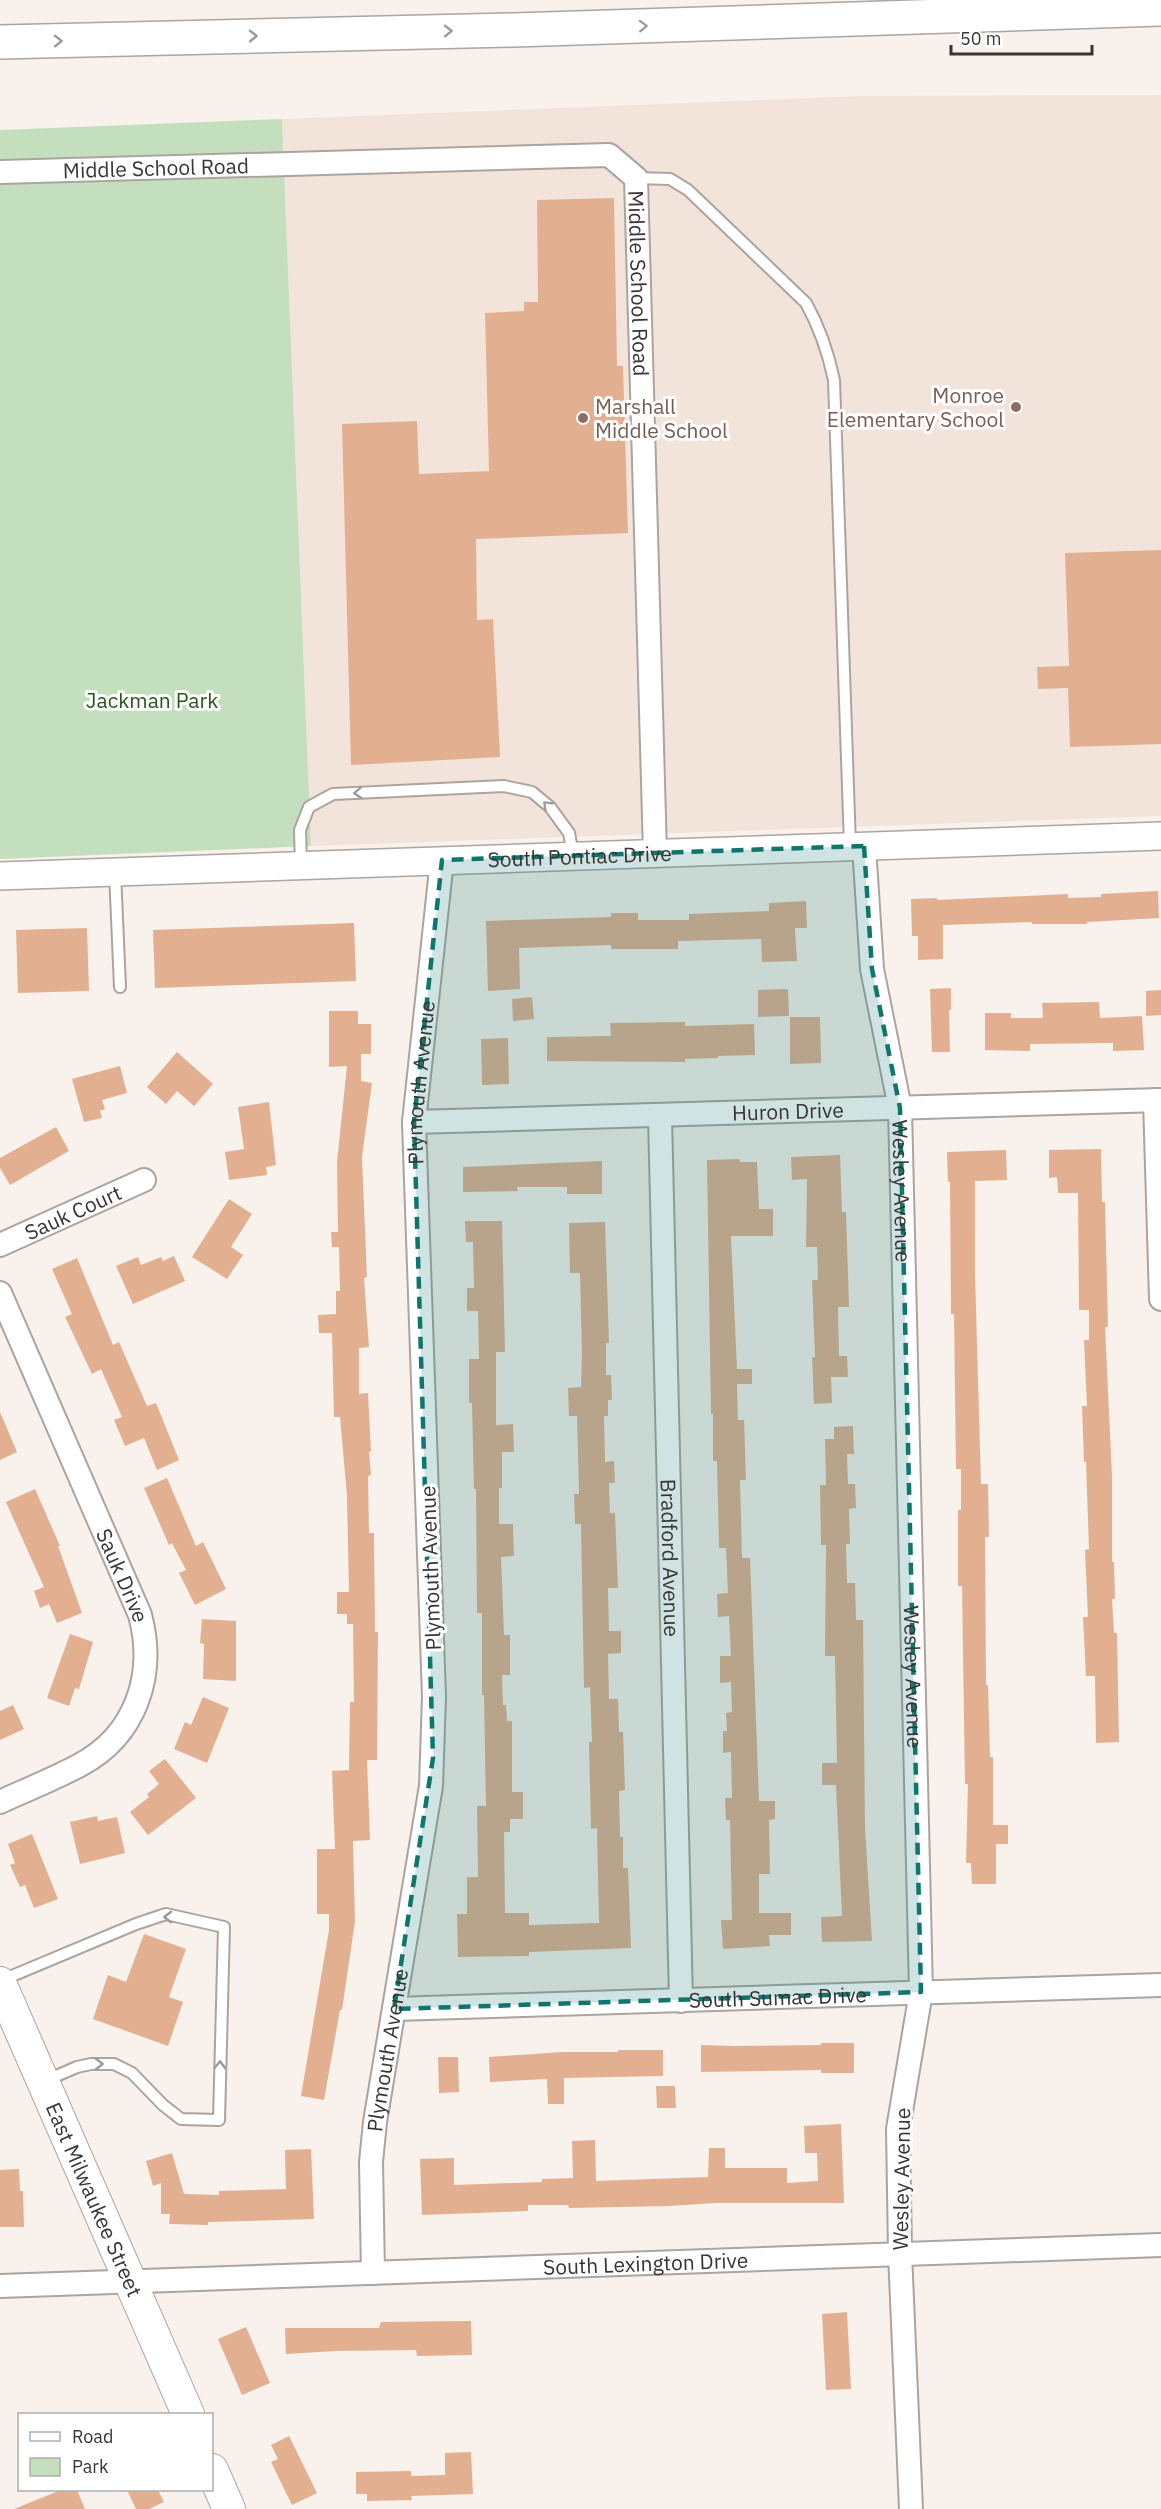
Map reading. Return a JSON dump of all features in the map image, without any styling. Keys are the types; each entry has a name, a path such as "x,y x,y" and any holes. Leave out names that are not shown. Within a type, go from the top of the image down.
{"highway":[{"path":"0,42 526,29 1161,9"}],"main road":[{"name":"East Milwaukee Street","path":"2,1992 44,2081 187,2413"},
{"path":"213,2472 229,2509"}],"street":[{"name":"Middle School Road","path":"0,172 609,155 636,177 655,853"},
{"name":"South Pontiac Drive","path":"0,876 1161,836"},
{"name":"Wesley Avenue","path":"857,846 872,969 900,1108 921,1992 898,2129 900,2253 911,2509"},
{"name":"Plymouth Avenue","path":"374,2273 370,2162 427,1815 433,1758 434,1697 414,1122 442,860"},
{"name":"Huron Drive","path":"414,1122 1158,1100"},
{"path":"1158,1100 1161,1299"},
{"name":"Bradford Avenue","path":"660,1116 681,2001"},
{"name":"Sauk Court","path":"0,1245 144,1180"},
{"name":"Sauk Drive","path":"0,1293 140,1616 145,1632 147,1663 134,1711 122,1729 104,1748 81,1765 0,1802"},
{"name":"South Sumac Drive","path":"394,2009 1161,1984"},
{"name":"South Lexington Drive","path":"0,2286 1161,2245"}],"lane":[{"path":"636,177 670,179 688,190 806,303 819,326 829,354 834,380 857,846"},
{"path":"301,865 300,830 309,807 333,794 504,786 532,792 550,807 569,833 573,855"},
{"path":"115,872 120,987"},
{"path":"2,1992 136,1924 166,1914 224,1927 219,2120 181,2119 163,2105 132,2073 114,2064 91,2064 77,2067 44,2081"}],"highlighted area":[{"path":"864,846 872,969 900,1108 921,1992 394,2009 433,1758 414,1122 442,860"}],"shaded area":[{"name":"Marshall Middle School","path":"1161,95 1161,816 311,846 282,119 862,96"}],"green space":[{"name":"Jackman Park","path":"282,119 311,846 0,859 0,130"}],"building":[{"name":"Marshall Middle School","path":"614,198 617,366 623,366 628,533 476,539 477,620 493,619 500,757 351,765 342,424 417,421 419,474 489,471 485,313 524,311 524,302 538,302 537,200"},
{"path":"1161,550 1161,744 1070,747 1068,688 1038,689 1037,667 1069,666 1065,553"},
{"path":"1158,891 1159,918 1087,922 1087,924 1032,924 1032,922 943,925 943,959 918,960 918,936 912,936 911,899 937,898 937,900 1068,894 1068,898 1101,897 1101,894"},
{"path":"806,901 807,928 795,928 797,961 762,962 761,939 678,941 678,949 611,949 611,945 519,948 520,989 488,991 486,921 611,917 611,913 638,913 638,920 689,920 689,914 769,911 769,903"},
{"path":"354,923 356,981 155,988 153,930"},
{"path":"87,928 89,991 18,993 16,930"},
{"path":"951,988 950,1052 932,1052 930,989"},
{"path":"788,989 789,1016 758,1017 758,990"},
{"path":"1161,990 1161,1015 1146,1016 1146,991"},
{"path":"532,997 534,1019 513,1021 512,999"},
{"path":"1099,1002 1100,1018 1142,1016 1144,1050 1113,1051 1113,1043 1030,1044 1030,1051 985,1050 985,1013 1011,1013 1011,1018 1043,1018 1042,1003"},
{"path":"329,1011 358,1011 358,1024 371,1024 371,1054 361,1054 361,1081 372,1083 362,1157 367,1277 364,1278 369,1347 359,1348 359,1394 368,1393 371,1451 369,1452 371,1475 368,1476 369,1533 374,1533 375,1632 378,1632 377,1760 367,1760 370,1840 353,1841 355,1921 342,2010 340,2010 324,2100 301,2096 329,1930 329,1914 317,1914 317,1849 335,1849 332,1771 349,1770 350,1702 354,1702 353,1624 347,1624 347,1614 337,1614 337,1592 349,1592 347,1496 340,1417 334,1417 332,1333 319,1333 318,1315 336,1314 336,1291 340,1291 339,1247 332,1247 331,1232 338,1232 337,1162 347,1066 329,1067"},
{"path":"790,1017 820,1017 821,1063 790,1064"},
{"path":"685,1022 685,1026 754,1024 755,1055 685,1059 685,1062 547,1061 547,1037 611,1036 610,1023"},
{"path":"508,1038 509,1084 482,1085 481,1039"},
{"path":"177,1052 213,1084 194,1106 177,1091 166,1104 147,1087"},
{"path":"120,1066 127,1093 102,1100 105,1109 100,1111 102,1118 84,1122 72,1079"},
{"path":"269,1102 276,1165 266,1167 267,1175 229,1180 225,1152 244,1149 238,1107"},
{"path":"56,1127 69,1151 10,1185 0,1168 0,1158"},
{"path":"1101,1149 1102,1202 1105,1202 1108,1327 1105,1327 1112,1476 1112,1562 1114,1562 1115,1599 1112,1599 1114,1633 1117,1633 1119,1742 1096,1743 1095,1676 1086,1676 1083,1617 1088,1617 1085,1550 1089,1549 1082,1406 1087,1406 1084,1340 1089,1340 1089,1310 1079,1310 1078,1193 1058,1193 1057,1177 1049,1178 1049,1150"},
{"path":"1006,1150 1007,1180 975,1181 975,1273 981,1484 988,1484 989,1537 985,1537 986,1685 988,1685 990,1757 993,1757 993,1825 1008,1825 1008,1844 996,1844 996,1884 972,1884 971,1863 966,1863 968,1784 965,1784 962,1586 958,1586 958,1510 961,1510 961,1469 956,1469 954,1314 951,1314 950,1182 948,1182 947,1152"},
{"path":"840,1155 842,1212 846,1212 849,1307 838,1307 839,1356 847,1356 848,1377 831,1377 832,1403 814,1404 812,1280 818,1280 817,1247 806,1247 807,1179 792,1180 791,1157"},
{"path":"739,1159 740,1162 757,1162 759,1209 773,1209 773,1236 731,1236 737,1369 752,1369 752,1384 737,1384 738,1420 744,1420 746,1480 740,1480 742,1558 750,1558 759,1801 775,1801 775,1819 769,1820 770,1874 759,1874 759,1913 791,1913 791,1935 769,1935 770,1946 723,1949 721,1920 732,1920 730,1820 726,1820 725,1798 732,1798 731,1752 723,1753 723,1731 727,1731 726,1713 732,1712 731,1682 720,1683 720,1656 731,1656 729,1616 718,1617 717,1594 728,1593 726,1548 719,1548 717,1461 713,1461 707,1160"},
{"path":"602,1161 602,1194 567,1194 567,1187 517,1187 518,1191 463,1192 463,1167"},
{"path":"229,1199 252,1214 231,1247 243,1255 227,1279 192,1257"},
{"path":"465,1221 502,1221 505,1352 496,1352 496,1425 513,1424 514,1452 502,1452 502,1488 499,1488 499,1524 513,1524 514,1556 501,1557 504,1635 510,1635 510,1675 502,1675 503,1705 506,1705 507,1721 512,1721 512,1792 523,1792 523,1819 510,1819 510,1832 504,1832 505,1913 529,1913 529,1925 599,1923 597,1828 591,1829 590,1687 584,1688 581,1524 575,1524 574,1494 579,1494 577,1416 569,1416 568,1388 581,1387 580,1273 570,1273 569,1223 605,1222 609,1343 606,1343 606,1375 611,1375 612,1400 608,1400 608,1416 604,1416 605,1462 614,1461 615,1483 609,1483 610,1513 615,1513 618,1588 608,1588 609,1631 621,1631 621,1653 608,1654 609,1699 618,1699 619,1732 623,1732 625,1790 619,1791 620,1837 623,1837 623,1868 628,1868 631,1948 529,1952 529,1956 458,1957 457,1914 467,1914 467,1877 478,1877 477,1806 486,1806 482,1613 477,1613 476,1489 474,1489 472,1403 469,1403 469,1359 479,1359 478,1311 467,1311 467,1288 474,1288 473,1242 466,1242"},
{"path":"174,1256 185,1281 133,1304 116,1266 138,1257 141,1265 161,1257 163,1261"},
{"path":"77,1258 113,1345 119,1342 147,1406 156,1403 179,1460 157,1470 144,1438 125,1446 114,1420 122,1417 101,1369 92,1374 65,1317 72,1314 52,1269"},
{"path":"0,1412 17,1452 0,1460"},
{"path":"853,1426 854,1454 847,1454 848,1484 855,1484 856,1508 849,1509 850,1544 846,1544 847,1583 855,1583 856,1620 863,1620 865,1828 872,1941 822,1942 821,1917 842,1916 836,1785 822,1785 822,1763 837,1763 835,1656 825,1656 826,1545 821,1545 820,1485 826,1485 825,1439 834,1439 834,1427"},
{"path":"167,1478 196,1546 203,1542 226,1589 195,1605 179,1573 186,1570 172,1543 169,1545 144,1488"},
{"path":"35,1489 60,1546 58,1546 82,1613 57,1623 49,1604 40,1608 34,1591 44,1587 6,1502"},
{"path":"202,1619 236,1621 236,1681 203,1679 204,1644 200,1643"},
{"path":"70,1634 93,1642 79,1689 75,1688 69,1706 47,1698"},
{"path":"203,1697 229,1708 207,1763 174,1749 185,1722 191,1725"},
{"path":"13,1705 24,1729 0,1740 0,1711"},
{"path":"165,1759 196,1798 148,1835 130,1812 149,1797 147,1794 159,1784 149,1771"},
{"path":"97,1816 98,1821 117,1817 125,1853 80,1864 70,1822"},
{"path":"32,1834 58,1899 34,1908 25,1885 20,1887 10,1865 15,1863 8,1844"},
{"path":"144,1934 186,1949 169,1997 183,2002 168,2046 93,2019 108,1975 126,1982"},
{"path":"821,2043 854,2043 854,2073 821,2073 821,2070 701,2072 701,2045 821,2045"},
{"path":"618,2050 663,2050 663,2076 564,2078 564,2104 548,2104 547,2079 490,2082 489,2057 562,2052 618,2052"},
{"path":"438,2057 458,2057 459,2092 439,2093"},
{"path":"656,2086 675,2086 676,2108 657,2108"},
{"path":"841,2124 844,2203 715,2203 569,2208 568,2205 528,2205 528,2211 422,2215 420,2159 454,2158 454,2185 542,2182 542,2179 573,2178 572,2141 595,2140 596,2181 708,2177 709,2148 725,2148 725,2168 787,2168 787,2183 818,2181 817,2153 805,2153 804,2126"},
{"path":"311,2149 314,2219 208,2222 208,2225 169,2224 170,2214 161,2214 161,2183 153,2186 146,2161 172,2153 184,2194 219,2195 219,2191 286,2189 285,2150"},
{"path":"19,2169 20,2191 23,2191 24,2227 0,2227 0,2170"},
{"path":"847,2312 851,2389 826,2390 822,2314"},
{"path":"471,2321 472,2355 417,2356 416,2350 286,2354 285,2328 379,2328 381,2322"},
{"path":"246,2327 270,2383 242,2395 218,2339"},
{"path":"289,2436 317,2493 292,2505 271,2462 278,2459 271,2445"},
{"path":"471,2452 473,2494 411,2496 412,2500 367,2501 367,2494 356,2494 356,2472 411,2471 411,2476 445,2475 445,2453"},
{"path":"59,2491 77,2491 85,2509 14,2509"},
{"path":"127,2491 158,2491 164,2502 149,2509 136,2509"}],"place":[{"name":"Monroe Elementary School","path":"1016,407"},
{"name":"Marshall Middle School","path":"583,418"}]}
